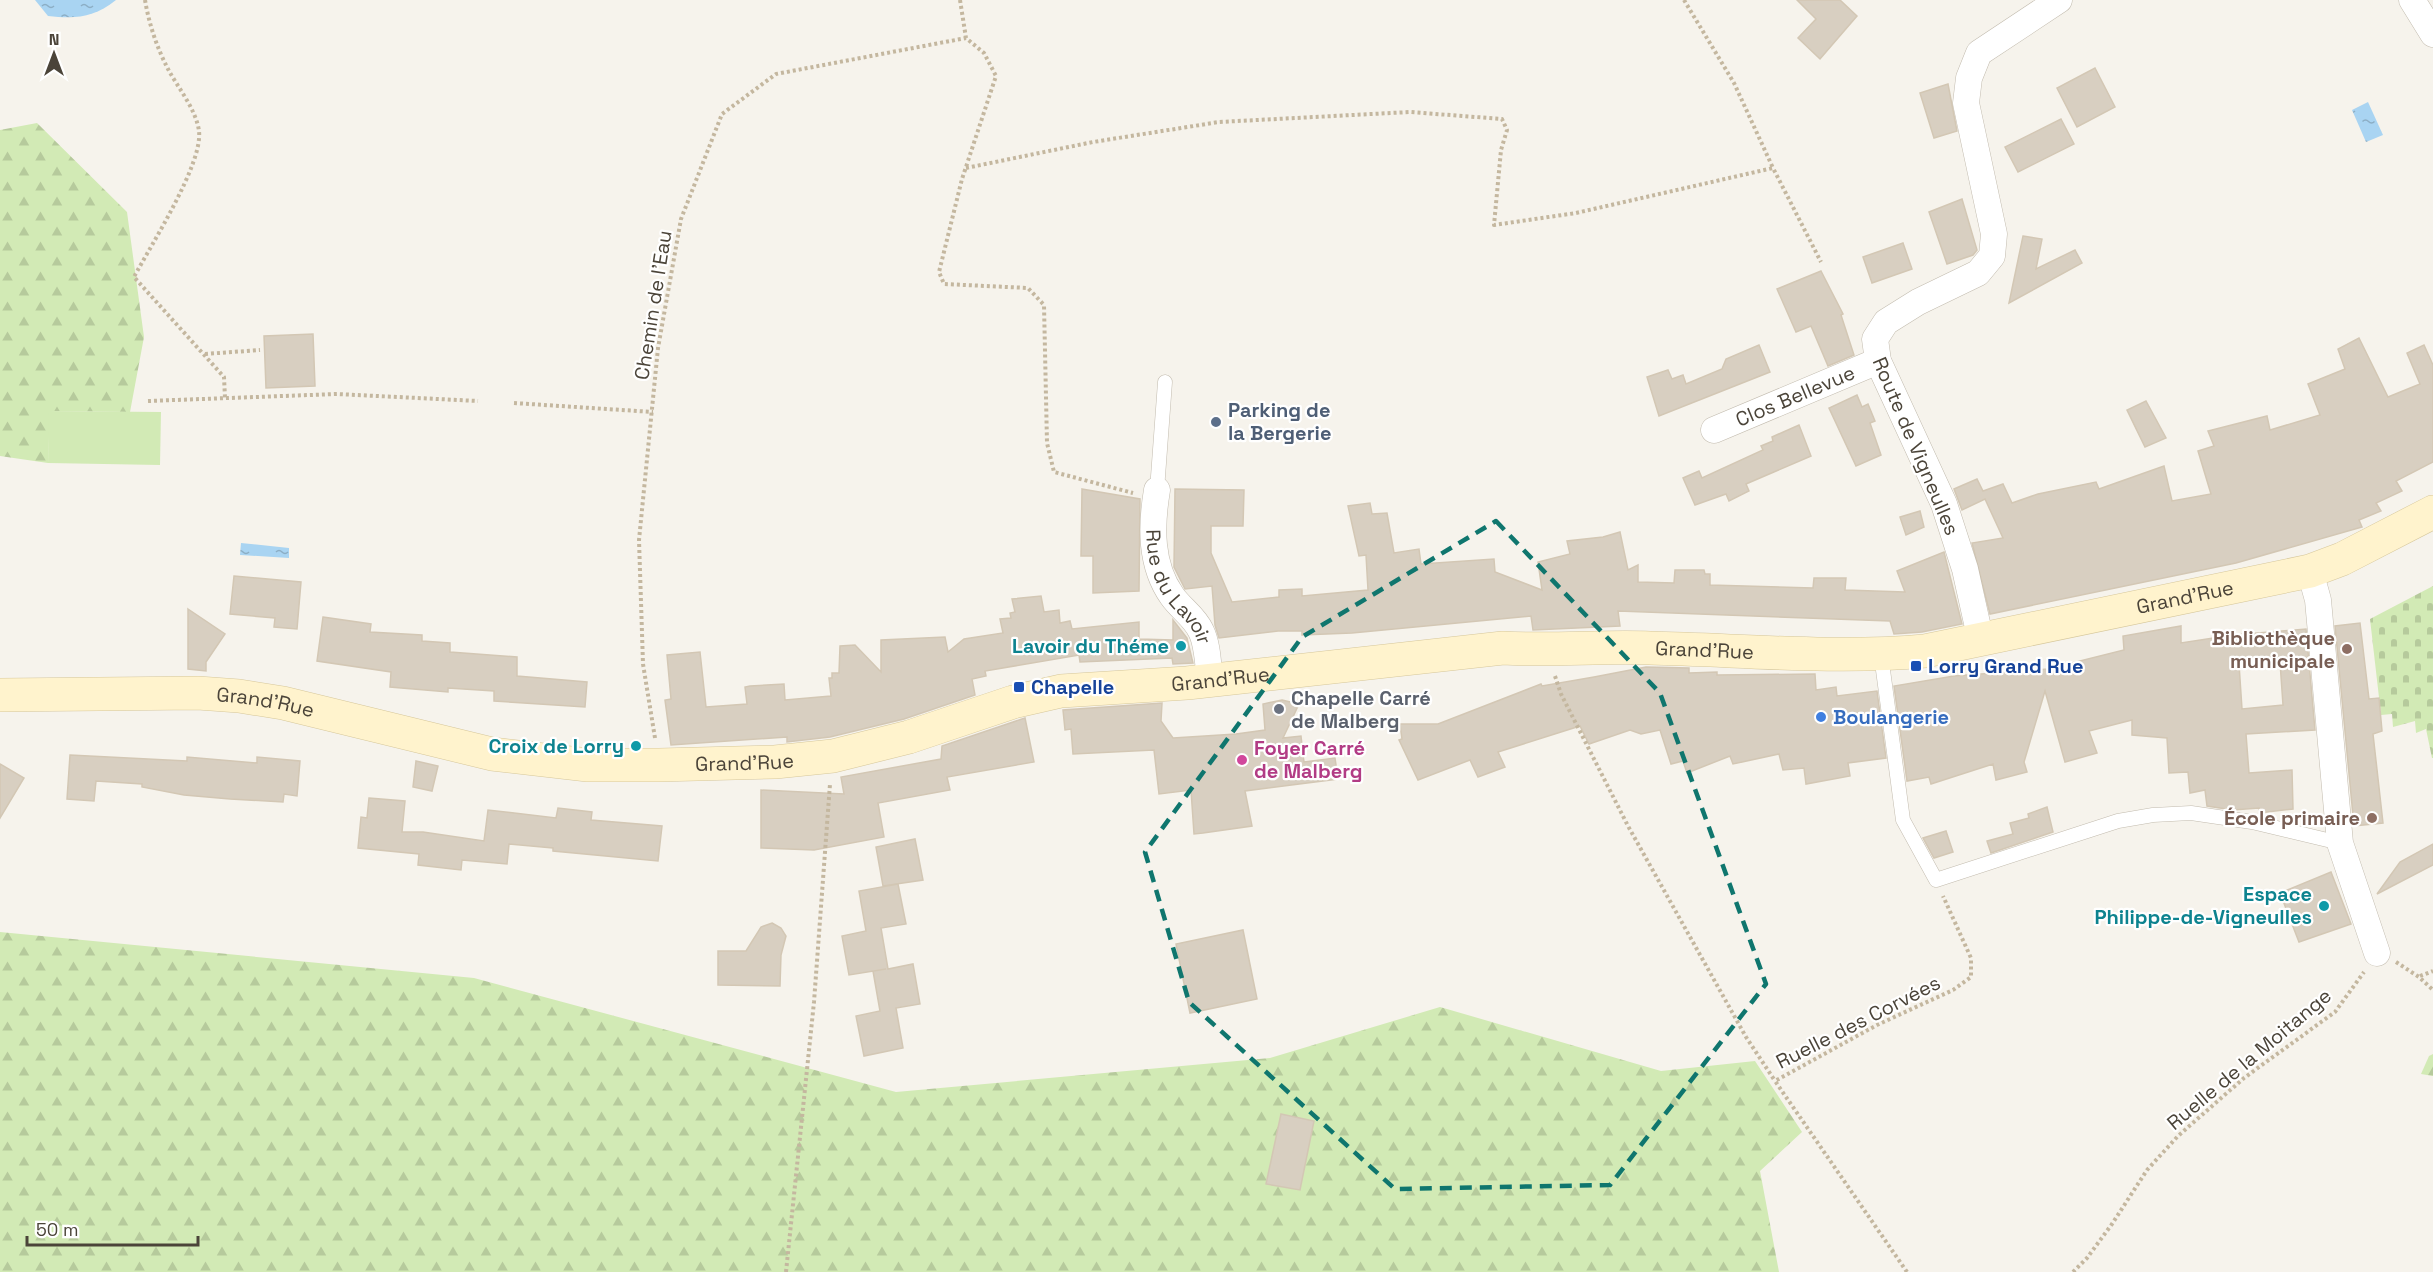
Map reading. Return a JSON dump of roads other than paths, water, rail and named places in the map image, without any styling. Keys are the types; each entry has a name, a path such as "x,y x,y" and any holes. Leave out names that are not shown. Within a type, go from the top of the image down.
{"street":[{"name":"Route de Vigneulles","path":"1981,641 1965,569 1944,504 1878,361 1875,339 1886,322 1918,302 1978,273 1992,256 1994,234 1966,104 1969,78 1979,53 2059,0"},
{"path":"2412,0 2433,34"},
{"name":"Clos Bellevue","path":"1714,430 1878,361"},
{"name":"Rue du Lavoir","path":"1156,494 1153,538 1156,569 1172,598 1193,617 1202,633 1210,681"},
{"name":"Grand'Rue","path":"0,695 198,693 239,696 282,704 492,754 588,765 775,762 833,756 909,738 1013,702 1060,690 1210,681 1503,648 1546,651 1642,647 1881,655 1925,651 2297,574 2342,559 2433,512"},
{"path":"2297,574 2318,600 2340,843 2378,953"}],"lane":[{"path":"1156,494 1165,382"},
{"path":"1881,655 1903,820 1936,880 2118,821 2154,815 2191,813 2252,822 2340,843"}],"water":[{"path":"35,0 116,0 92,14 67,17 48,16"},
{"path":"2368,102 2383,135 2366,142 2352,110"},
{"path":"241,543 289,548 289,558 240,555"}],"place":[{"name":"Parking de la Bergerie","path":"1216,422"},
{"name":"Lavoir du Théme","path":"1181,646"},
{"name":"Bibliothèque municipale","path":"2347,649"},
{"name":"Lorry Grand Rue","path":"1916,666"},
{"name":"Chapelle","path":"1019,687"},
{"name":"Chapelle Carré de Malberg","path":"1279,709"},
{"name":"Boulangerie","path":"1821,717"},
{"name":"Croix de Lorry","path":"636,746"},
{"name":"Foyer Carré de Malberg","path":"1242,760"},
{"name":"École primaire","path":"2372,818"},
{"name":"Espace Philippe-de-Vigneulles","path":"2324,906"}]}
